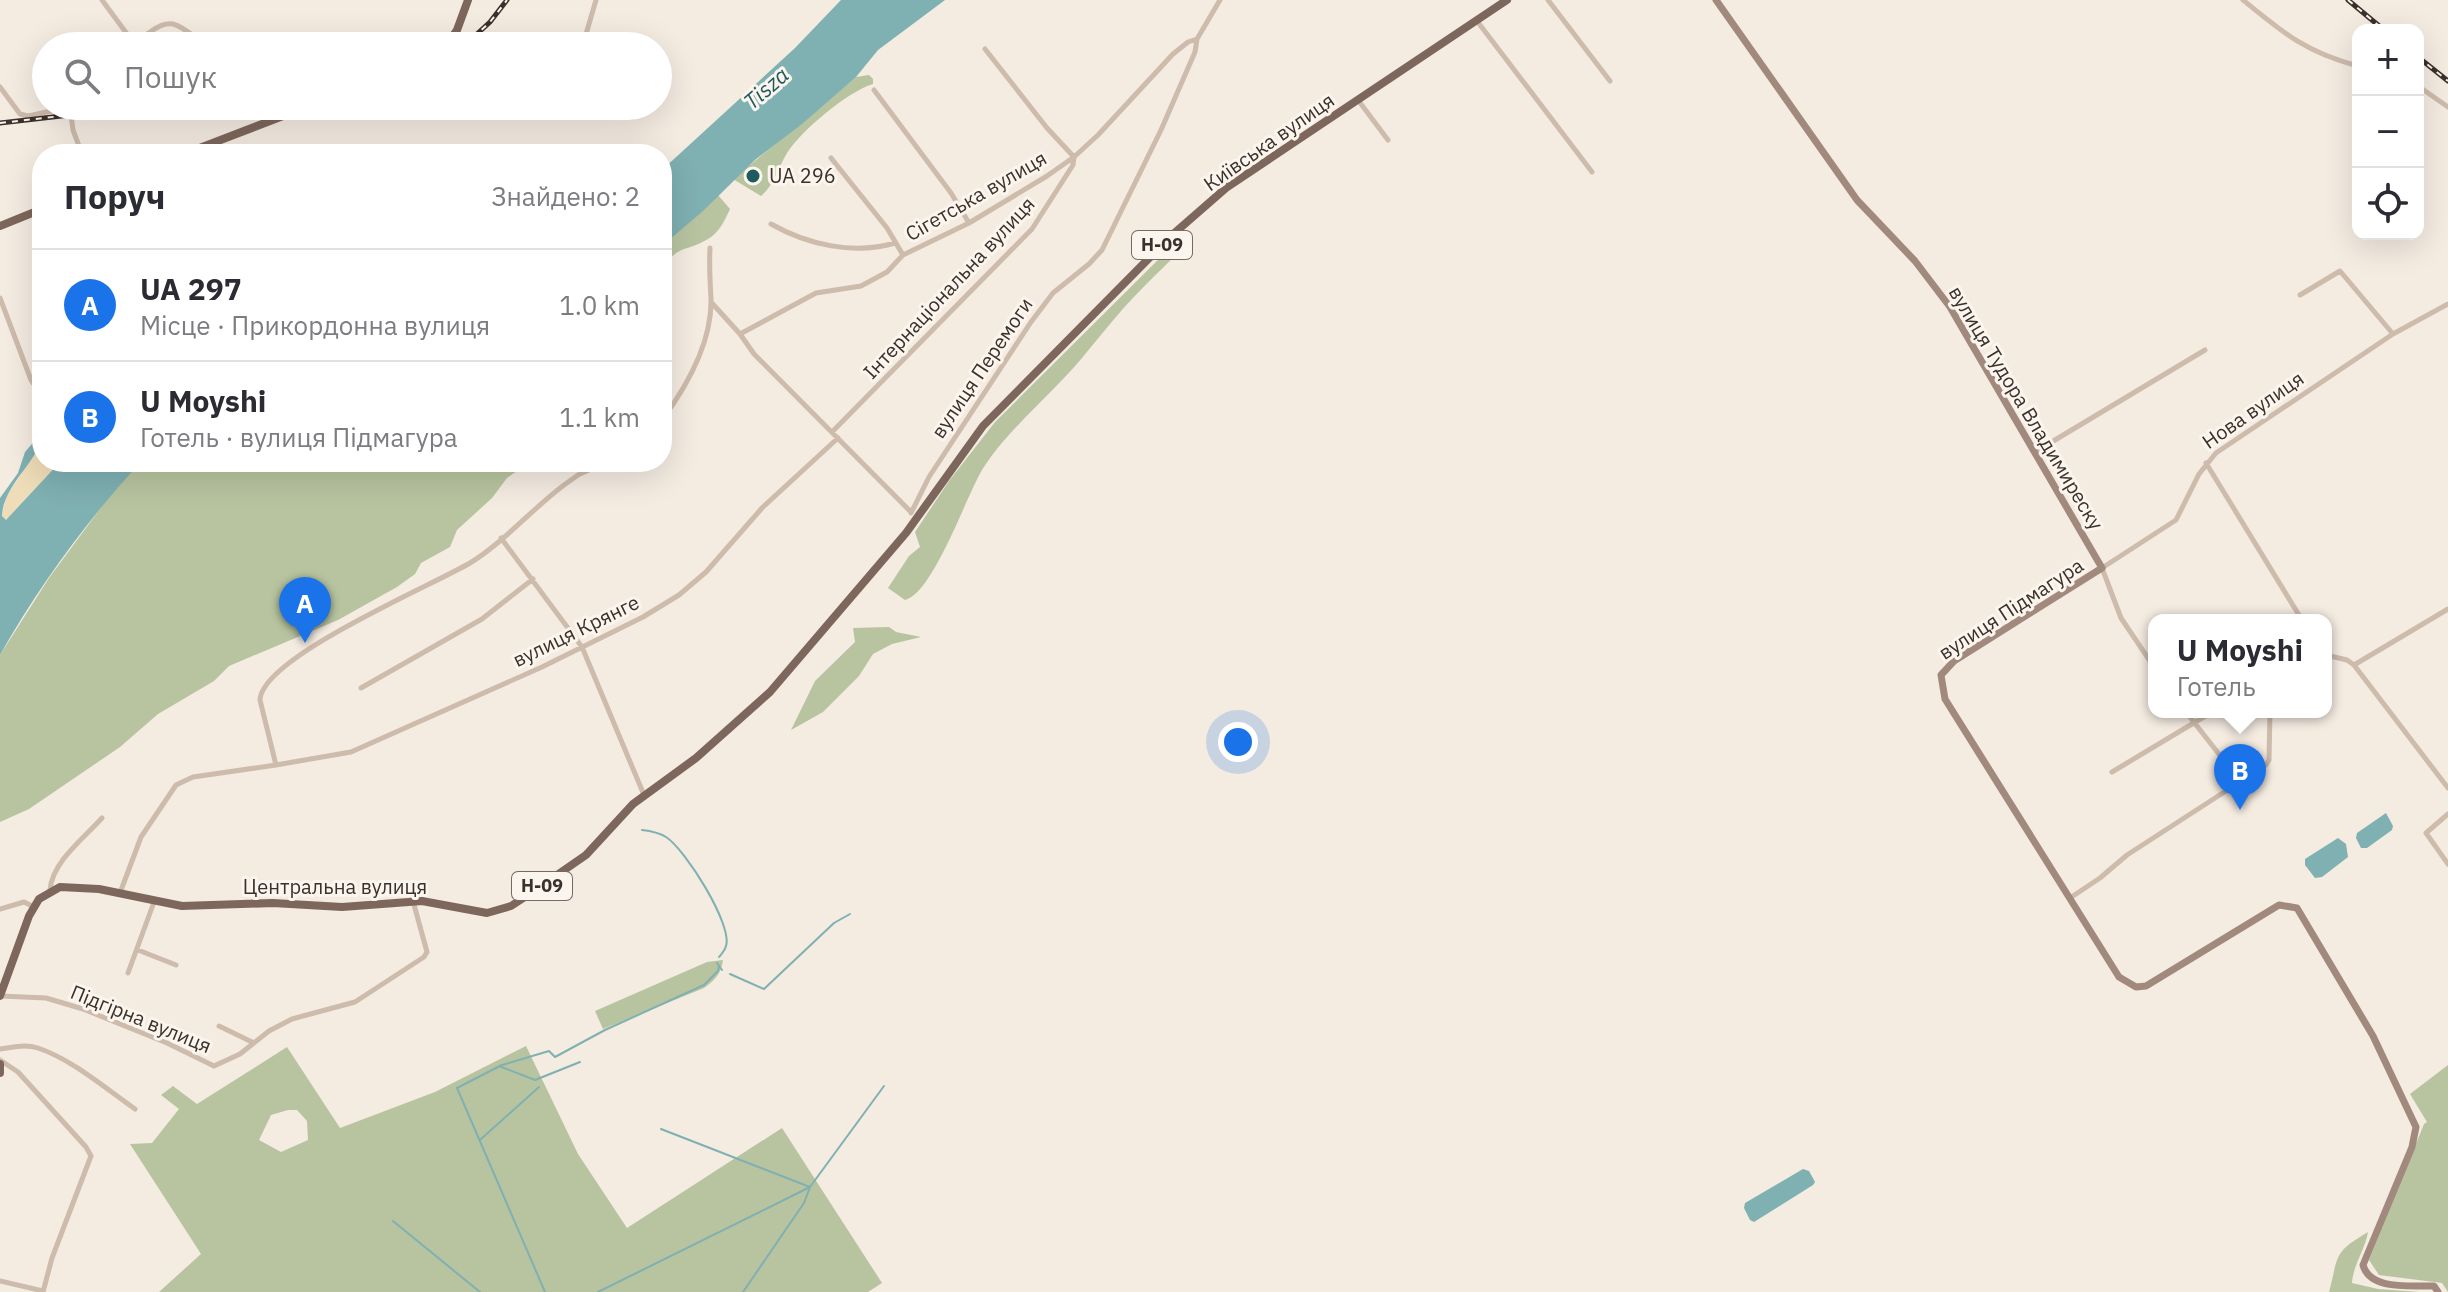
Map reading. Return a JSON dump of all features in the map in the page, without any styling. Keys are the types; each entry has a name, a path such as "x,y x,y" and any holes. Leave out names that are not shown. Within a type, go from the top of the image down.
{"main road":[{"path":"456,32 468,0"},
{"name":"Київська вулиця","path":"914,516 983,426 1171,236 1226,188 1507,0"},
{"path":"210,144 272,120"},
{"path":"0,226 32,213"},
{"name":"Центральна вулиця","path":"50,890 69,887 120,893 182,906 273,903 342,907 413,901 487,913 511,906 586,855 644,795 696,758 770,692 834,619 914,516"},
{"path":"0,996 34,907 50,890"},
{"path":"0,1062 0,1073"}],"street":[{"path":"102,0 126,32"},
{"path":"587,32 596,0"},
{"path":"1197,39 1220,0"},
{"path":"1548,0 1610,81"},
{"name":"вулиця Тудора Владимиреску","path":"1716,0 1857,200 1942,294 2102,568"},
{"path":"2243,0 2314,53 2352,64"},
{"path":"1476,20 1592,172"},
{"path":"151,32 169,23 186,32"},
{"name":"Сігетська вулиця","path":"740,334 816,293 861,286 887,272 903,255 969,223 1074,157 1173,54 1197,39"},
{"name":"вулиця Перемоги","path":"914,516 929,477 1031,322 1053,293 1102,250 1161,130 1195,52 1197,39"},
{"path":"985,49 1074,157"},
{"path":"0,87 20,114 32,115"},
{"path":"874,90 951,193 969,223"},
{"path":"2424,90 2448,107"},
{"path":"1358,100 1388,140"},
{"path":"72,120 78,144"},
{"name":"Інтернаціональна вулиця","path":"832,432 1032,229 1073,165 1074,157"},
{"path":"831,158 887,228 903,255"},
{"path":"771,224 798,237 841,247 865,248 895,243"},
{"path":"672,406 692,377 704,340 711,302 710,248"},
{"path":"2300,295 2340,271 2393,334"},
{"path":"0,298 32,381"},
{"path":"711,302 754,354 914,516"},
{"name":"Нова вулиця","path":"2102,568 2176,520 2206,463 2216,453 2393,334 2448,304"},
{"path":"2034,453 2205,350"},
{"name":"вулиця Крянге","path":"120,893 141,837 176,785 193,777 351,752 643,617 679,595 706,572 762,508 838,438"},
{"path":"2206,463 2298,614"},
{"path":"276,765 259,695 272,676 310,647 471,562 564,485 584,472"},
{"path":"501,538 582,647 644,795"},
{"name":"вулиця Підмагура","path":"2148,658 2121,618 2102,568 1954,661 1941,675 1941,688 2069,898 2119,977 2128,984 2146,986 2279,905 2297,908 2373,1036 2416,1127 2412,1147 2363,1265 2366,1276 2376,1282 2434,1286 2438,1292"},
{"path":"361,688 482,619 533,579"},
{"path":"2354,665 2448,609"},
{"path":"2332,656 2354,665 2448,788"},
{"path":"2190,718 2240,781"},
{"path":"2112,772 2202,718"},
{"path":"2069,898 2127,855 2266,765 2269,760 2270,718"},
{"path":"2448,814 2426,833 2448,864"},
{"path":"50,890 59,866 102,818"},
{"name":"Підгірна вулиця","path":"0,996 46,998 83,1009 214,1066 240,1054 292,1019 355,1002 424,957 427,952 413,901"},
{"path":"0,909 24,902 34,907"},
{"path":"128,973 154,902"},
{"path":"138,950 176,965"},
{"path":"219,1026 254,1043"},
{"path":"0,1049 37,1048 74,1067 135,1109"},
{"path":"0,1062 18,1072 91,1156 52,1258 43,1291 0,1281"}],"green space":[{"path":"869,75 873,84 838,104 794,144 761,196 733,179 856,77"},
{"path":"718,195 730,209 712,236 672,256 672,237"},
{"path":"1178,245 1180,251 1123,309 991,457 927,581 916,594 905,600 888,588 909,556 920,547 915,532 949,481 995,422 1170,248"},
{"path":"132,472 516,472 457,530 450,547 421,563 415,574 397,587 338,620 229,666 214,681 158,714 120,747 29,809 0,822 0,655 49,578 111,494"},
{"path":"889,627 896,632 921,637 892,644 873,654 859,676 823,712 791,730 815,681 855,642 853,628"},
{"path":"723,960 717,976 704,988 603,1029 595,1011 707,962"},
{"path":"526,1046 578,1154 627,1228 782,1128 882,1283 868,1292 159,1292 201,1254 130,1144 152,1143 179,1109 161,1095 173,1086 197,1104 287,1047 340,1128 435,1092","holes":["297,1110 307,1121 308,1140 281,1152 259,1140 271,1115"]},
{"path":"2448,1065 2448,1292 2442,1283 2379,1275 2369,1260 2427,1122 2410,1094"},
{"path":"2368,1232 2352,1283 2378,1289 2420,1292 2329,1292 2342,1251"}],"sand":[{"path":"32,458 32,472 51,472 6,520 2,516 6,497"}],"water":[{"name":"Tisza","path":"841,0 945,0 878,50 856,77 756,159 672,237 672,161 795,48"},
{"path":"32,444 32,458 4,504 2,516 6,520 51,472 132,472 65,554 0,655 0,498 18,473 25,452"},
{"path":"2386,813 2392,830 2367,848 2361,848 2357,833"},
{"path":"2338,838 2346,844 2348,857 2322,877 2315,878 2305,865 2305,859"},
{"path":"1803,1169 1809,1171 1815,1182 1813,1185 1754,1222 1750,1220 1745,1203"}],"waterway":[{"path":"642,830 660,834 674,844 706,888 726,936 726,948 719,957"},
{"path":"730,974 764,989 834,923 850,914"},
{"path":"717,963 722,970"},
{"path":"580,1062 535,1080 499,1066 549,1051 555,1057 605,1030 704,985 719,966"},
{"path":"498,1067 457,1088 545,1292"},
{"path":"743,1292 804,1203 810,1187 884,1086"},
{"path":"481,1139 539,1087"},
{"path":"598,1292 810,1187 661,1129"},
{"path":"393,1221 480,1292"}],"railway":[{"path":"479,32 507,0"},
{"path":"2348,0 2377,24"},
{"path":"2424,62 2448,81"},
{"path":"0,123 32,119"}],"place":[{"name":"UA 296","path":"753,176"},
{"name":"UA 297","path":"305,643"},
{"name":"U Moyshi","path":"2240,810"}]}
